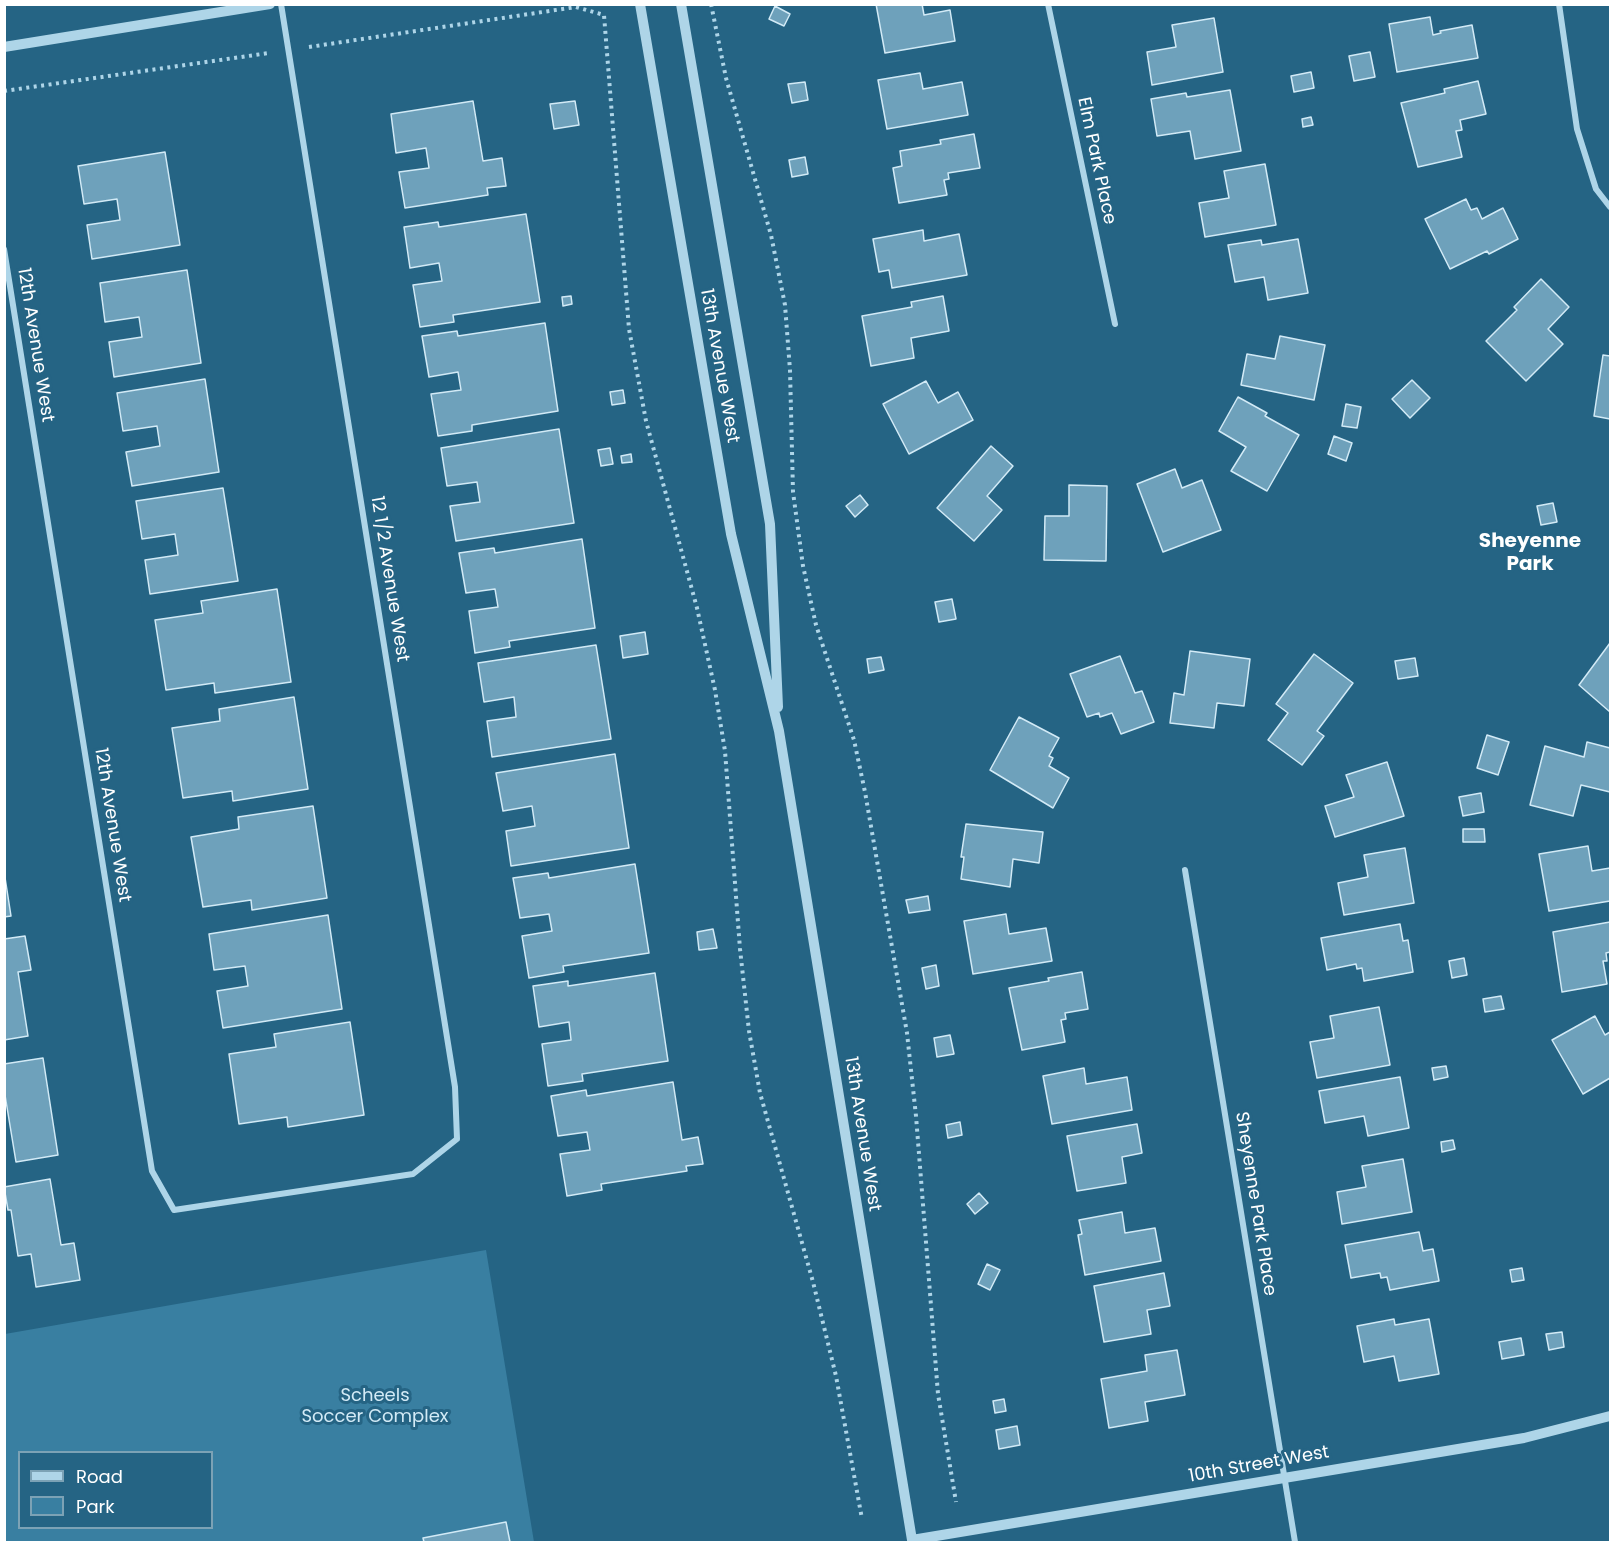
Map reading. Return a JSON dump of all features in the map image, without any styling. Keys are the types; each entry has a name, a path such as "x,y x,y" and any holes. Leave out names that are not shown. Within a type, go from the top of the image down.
{"street":[{"path":"4,47 270,4"},
{"name":"12 1/2 Avenue West","path":"281,4 455,1087 456,1139 413,1174 365,1182"},
{"name":"13th Avenue West","path":"640,4 730,534 779,731 912,1541"},
{"name":"13th Avenue West","path":"681,4 770,524 779,731"},
{"name":"Elm Park Place","path":"1048,4 1115,324"},
{"path":"1559,4 1577,129 1596,189 1611,207"},
{"name":"12th Avenue West","path":"4,249 152,1171 174,1210 365,1182"},
{"name":"Sheyenne Park Place","path":"1185,870 1295,1542"},
{"name":"10th Street West","path":"912,1541 1524,1438 1611,1416"}],"path":[{"path":"711,4 726,78 771,235 785,305 790,370 793,492 803,566 816,625 854,740 866,792 907,1033 916,1116 938,1394 956,1502"},
{"path":"604,15 629,329 646,421 697,608 716,690 725,751 740,949 749,1031 760,1093 813,1282 836,1376 862,1519"}],"green space":[{"name":"Scheels Soccer Complex","path":"486,1250 534,1542 5,1542 5,1334"}],"building":[{"path":"876,4 922,4 924,15 950,10 955,41 885,53"},
{"path":"775,6 790,14 784,26 769,19"},
{"path":"1430,17 1433,35 1441,33 1440,31 1472,25 1478,58 1397,72 1389,24"},
{"path":"1214,18 1223,72 1152,85 1147,52 1176,47 1172,25"},
{"path":"1370,52 1375,77 1354,81 1349,56"},
{"path":"1311,72 1314,88 1294,92 1291,76"},
{"path":"920,73 923,89 962,82 968,115 887,129 878,80"},
{"path":"1478,81 1486,114 1460,120 1462,130 1456,131 1462,157 1418,167 1401,103 1445,93 1444,89"},
{"path":"805,82 808,100 792,103 788,84"},
{"path":"1230,90 1241,151 1195,159 1190,131 1157,136 1151,99 1186,93 1187,97"},
{"path":"473,101 483,161 502,158 506,186 487,188 488,195 405,208 399,172 429,168 426,148 396,153 391,114"},
{"path":"575,101 579,125 554,129 550,104"},
{"path":"1311,117 1313,125 1303,127 1302,119"},
{"path":"974,134 980,168 948,173 949,179 944,180 947,195 899,203 893,168 902,166 900,151 941,144 940,140"},
{"path":"165,152 180,245 92,259 87,225 120,220 117,199 84,204 78,166"},
{"path":"805,157 808,174 792,177 789,160"},
{"path":"1265,164 1276,225 1205,237 1199,203 1229,198 1224,171"},
{"path":"1466,199 1471,210 1477,208 1482,219 1503,208 1518,239 1489,254 1487,251 1450,269 1425,219"},
{"path":"526,214 540,302 453,315 454,322 420,327 413,285 442,281 439,263 410,268 404,227 438,222 439,227"},
{"path":"923,230 924,241 959,234 967,275 892,288 889,270 879,272 873,239"},
{"path":"1298,239 1308,293 1268,300 1264,277 1235,282 1228,245 1261,240 1262,245"},
{"path":"187,270 201,363 114,377 109,342 142,337 139,317 105,322 100,283"},
{"path":"1541,279 1569,307 1548,329 1563,344 1526,381 1486,341 1517,310 1514,307"},
{"path":"571,296 572,304 563,306 562,297"},
{"path":"943,296 949,331 911,338 914,358 871,366 862,316 912,307 911,302"},
{"path":"545,323 558,411 472,425 472,431 438,436 431,394 461,390 458,372 429,377 422,336 457,331 458,336"},
{"path":"1280,336 1325,345 1314,400 1241,385 1247,354 1275,359"},
{"path":"1603,355 1610,356 1610,419 1594,416"},
{"path":"205,379 219,472 132,486 126,452 160,446 157,426 123,431 117,393"},
{"path":"1412,380 1430,398 1410,418 1392,399"},
{"path":"926,381 938,403 958,392 973,420 909,454 883,404"},
{"path":"623,390 625,403 612,405 610,392"},
{"path":"1238,397 1267,413 1265,416 1299,435 1267,491 1231,471 1246,447 1219,431"},
{"path":"1346,404 1361,407 1357,428 1342,426"},
{"path":"559,429 574,523 456,541 450,506 480,502 477,482 447,486 441,448"},
{"path":"1334,436 1352,443 1346,461 1328,454"},
{"path":"991,446 1013,466 987,496 1002,510 974,541 937,508"},
{"path":"610,448 613,464 601,466 598,450"},
{"path":"631,454 632,462 622,463 621,456"},
{"path":"1175,469 1182,488 1202,480 1221,530 1163,552 1137,484"},
{"path":"1069,485 1107,486 1106,561 1044,560 1045,516 1069,516"},
{"path":"223,488 238,581 150,594 145,560 178,555 175,534 142,539 136,501"},
{"path":"860,495 868,505 855,517 846,506"},
{"path":"1553,503 1557,522 1541,525 1537,506"},
{"path":"582,539 595,628 509,641 510,647 475,653 469,611 498,607 495,589 466,593 459,553 494,548 495,553"},
{"path":"277,589 291,682 215,693 214,683 166,690 155,620 203,613 201,601"},
{"path":"952,599 956,619 939,622 935,602"},
{"path":"645,632 648,654 623,658 620,636"},
{"path":"1610,643 1610,712 1579,685"},
{"path":"596,645 611,739 492,757 487,721 516,717 514,697 484,702 478,663"},
{"path":"1190,651 1250,659 1244,706 1217,703 1214,728 1170,723 1174,693 1184,695"},
{"path":"1314,654 1353,683 1317,731 1324,736 1302,765 1268,740 1288,713 1276,704"},
{"path":"1120,656 1135,693 1142,691 1154,722 1121,734 1112,713 1100,717 1099,713 1087,717 1070,674"},
{"path":"881,657 884,670 869,673 867,659"},
{"path":"1415,658 1418,676 1398,679 1395,661"},
{"path":"294,697 308,789 233,801 232,791 183,798 172,728 220,721 219,709"},
{"path":"1019,717 1059,738 1049,756 1053,758 1049,766 1069,778 1053,808 990,770"},
{"path":"1487,735 1509,742 1498,775 1477,768"},
{"path":"1587,742 1610,748 1610,792 1581,785 1573,816 1530,805 1545,746 1584,757"},
{"path":"615,754 629,848 511,866 506,831 535,826 532,806 503,811 496,773"},
{"path":"1387,762 1404,816 1335,837 1325,806 1354,797 1346,775"},
{"path":"1481,793 1484,812 1463,816 1459,797"},
{"path":"313,806 327,898 252,910 251,900 203,907 191,837 239,829 238,817"},
{"path":"966,824 1043,832 1039,863 1013,859 1010,887 961,879 964,857 961,857"},
{"path":"1463,829 1484,829 1485,842 1463,842"},
{"path":"1588,846 1592,871 1610,868 1610,901 1549,911 1539,854"},
{"path":"1405,848 1414,903 1344,915 1338,883 1368,877 1364,855"},
{"path":"635,864 649,953 563,966 564,972 529,978 522,936 552,931 549,914 520,918 513,878 548,873 549,878"},
{"path":"4,871 11,916 4,917"},
{"path":"928,896 930,910 909,913 906,900"},
{"path":"1006,914 1009,934 1046,928 1052,961 973,974 964,921"},
{"path":"328,915 342,1009 223,1028 217,991 248,986 245,966 214,970 209,934"},
{"path":"1610,922 1610,952 1606,953 1607,961 1603,961 1607,984 1562,992 1553,932"},
{"path":"1400,924 1403,941 1408,940 1413,972 1364,981 1362,968 1357,969 1356,964 1327,970 1321,938"},
{"path":"713,929 717,948 699,950 697,932"},
{"path":"25,936 31,970 18,972 28,1036 4,1040 4,939"},
{"path":"1464,958 1467,975 1452,978 1449,961"},
{"path":"936,965 939,986 926,989 922,968"},
{"path":"1082,972 1088,1009 1065,1013 1066,1019 1061,1020 1065,1042 1022,1050 1009,988"},
{"path":"655,973 668,1061 582,1074 583,1081 548,1086 542,1044 571,1040 569,1022 539,1027 533,986 568,981 568,986"},
{"path":"1501,996 1504,1009 1485,1012 1483,999"},
{"path":"1379,1007 1390,1065 1317,1078 1310,1042 1334,1038 1330,1016"},
{"path":"1595,1016 1605,1035 1610,1032 1610,1078 1583,1094 1552,1040"},
{"path":"350,1022 364,1115 288,1127 287,1117 239,1124 229,1054 276,1047 274,1034"},
{"path":"950,1035 954,1054 937,1057 934,1038"},
{"path":"43,1058 58,1155 16,1162 4,1089 4,1064"},
{"path":"1446,1066 1448,1077 1434,1080 1432,1068"},
{"path":"1084,1068 1086,1084 1127,1077 1132,1110 1052,1124 1043,1076"},
{"path":"1400,1077 1409,1128 1368,1136 1364,1116 1325,1123 1319,1091"},
{"path":"673,1082 682,1140 698,1137 703,1164 686,1166 687,1171 601,1184 602,1190 567,1196 560,1154 590,1150 587,1132 558,1136 551,1096 586,1090 587,1096"},
{"path":"960,1122 962,1135 948,1138 946,1125"},
{"path":"1137,1124 1142,1153 1122,1157 1126,1183 1077,1191 1067,1136"},
{"path":"1453,1140 1455,1149 1442,1152 1441,1142"},
{"path":"1403,1159 1412,1212 1342,1224 1337,1192 1366,1187 1362,1166"},
{"path":"50,1179 61,1245 74,1243 80,1280 36,1287 31,1254 18,1256 11,1210 8,1210 4,1187"},
{"path":"979,1193 988,1203 975,1214 967,1204"},
{"path":"1122,1212 1125,1233 1155,1228 1161,1261 1085,1275 1078,1235 1082,1234 1079,1220"},
{"path":"1419,1232 1423,1251 1433,1249 1439,1281 1390,1290 1387,1277 1381,1278 1380,1273 1351,1278 1345,1245"},
{"path":"987,1264 1000,1270 990,1290 978,1284"},
{"path":"1522,1268 1524,1280 1512,1282 1510,1270"},
{"path":"1164,1273 1170,1306 1147,1310 1151,1334 1104,1342 1094,1286"},
{"path":"1394,1319 1395,1325 1429,1319 1439,1374 1399,1381 1394,1356 1364,1362 1357,1326"},
{"path":"1562,1332 1564,1347 1549,1350 1546,1334"},
{"path":"1521,1338 1524,1355 1502,1359 1499,1342"},
{"path":"1177,1350 1185,1395 1145,1402 1148,1421 1109,1428 1101,1379 1147,1371 1145,1355"},
{"path":"1004,1399 1006,1411 995,1413 993,1401"},
{"path":"1017,1426 1020,1445 999,1449 996,1430"},
{"path":"506,1522 510,1542 424,1542 423,1538"}],"district":[{"name":"Sheyenne Park","path":"1530,554"}]}
